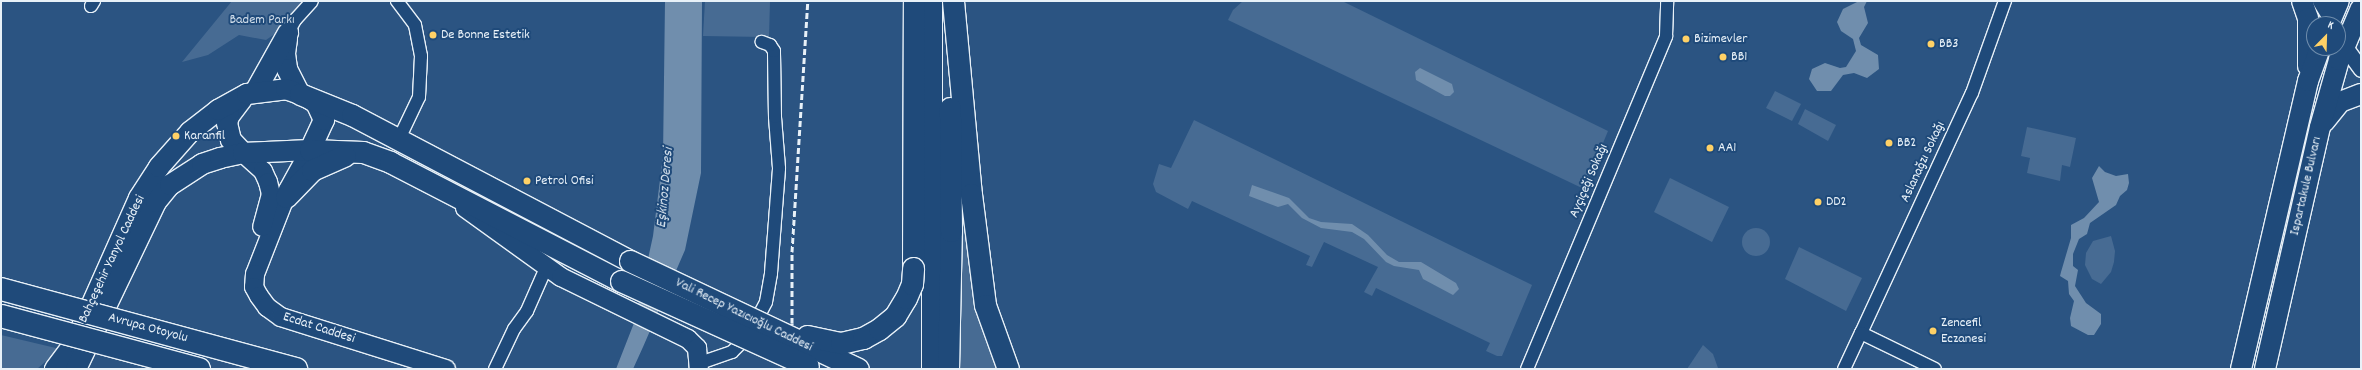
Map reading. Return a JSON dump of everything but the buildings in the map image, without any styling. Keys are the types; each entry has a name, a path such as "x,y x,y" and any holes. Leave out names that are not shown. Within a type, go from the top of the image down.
{"highway":[{"path":"763,322 808,337 841,343 862,338 879,329 896,316 912,284 914,268 914,1"},
{"path":"948,369 951,231 948,22 953,1"},
{"path":"953,1 971,194 984,297 995,336 1008,369"},
{"name":"Vali Recep Yazıcıoğlu Caddesi","path":"303,95 352,115 630,261 763,322 858,369"},
{"name":"Vali Recep Yazıcıoğlu Caddesi","path":"310,150 355,152 390,162 621,281 811,368"},
{"path":"286,197 312,170 355,152"},
{"name":"Avrupa Otoyolu","path":"1,289 296,369"},
{"name":"Avrupa Otoyolu","path":"1,316 199,369"}],"main road":[{"path":"932,1 932,369"},
{"path":"2302,1 2308,18 2308,81"},
{"name":"Ispartakule Bulvarı","path":"2337,16 2339,1"},
{"path":"2350,1 2359,21"},
{"name":"Ispartakule Bulvarı","path":"2346,26 2359,21"},
{"path":"258,92 288,33"},
{"path":"288,33 285,54 287,68 303,95"},
{"name":"Ispartakule Bulvarı","path":"2241,369 2308,81 2317,56"},
{"name":"Ispartakule Bulvarı","path":"2265,369 2320,127 2331,56"},
{"path":"286,89 303,95 316,103 324,120 310,150 243,153 231,140 227,123 237,104 258,92 286,89"},
{"name":"Bahçeşehir Yanyol Caddesi","path":"55,369 75,342 117,242 139,198 159,167 190,132 218,110 258,92"},
{"path":"2320,127 2340,102 2361,94"},
{"name":"Ecdat Caddesi","path":"310,150 286,197 255,274 254,287 267,307 281,317 446,369"},
{"name":"Bahçeşehir Yanyol Caddesi","path":"76,369 156,202 170,185 202,164 243,153"},
{"name":"Ecdat Caddesi","path":"243,153 262,171 271,194 243,276 246,300 271,322 409,369"},
{"path":"425,179 546,268 619,307 688,339 697,348 700,366"}],"street":[{"path":"288,33 294,20 312,1"},
{"path":"397,1 415,25 421,56 419,97 399,139"},
{"name":"Ayçiçeği Sokağı","path":"1527,369 1666,36 1668,1"},
{"name":"Aslanağzı Sokağı","path":"1862,333 1972,93 2005,1"},
{"path":"2320,1 2328,16"},
{"path":"700,366 732,352 752,330 766,302 772,273 780,168 775,117 774,51 762,42"},
{"path":"2346,46 2361,68"},
{"path":"495,369 514,329 527,311 546,268"},
{"path":"1844,369 1862,333 1935,369"}],"green space":[{"name":"Badem Parkı","path":"232,1 312,1 295,20 266,40 239,35 208,55 182,62"},
{"path":"705,1 770,1 769,37 703,36"},
{"path":"1243,1 1342,1 1608,131 1584,189 1228,20 1233,10"},
{"path":"1775,91 1801,104 1792,121 1766,108"},
{"path":"1805,109 1836,125 1828,141 1798,124"},
{"path":"1194,120 1532,285 1502,356 1497,356 1486,351 1490,343 1376,288 1372,296 1364,292 1378,267 1324,242 1312,267 1306,265 1310,256 1192,201 1188,209 1156,192 1153,184 1159,164 1171,168"},
{"path":"2027,127 2076,138 2070,167 2062,165 2060,181 2027,173 2030,158 2021,156"},
{"path":"962,175 1002,369 957,369"},
{"path":"1670,178 1729,207 1712,242 1654,212"},
{"path":"1756,228 1762,229 1766,232 1769,236 1769,248 1766,252 1762,255 1756,256 1750,255 1746,252 1743,248 1742,242 1743,236 1746,232 1750,229"},
{"path":"2111,236 2115,251 2114,262 2111,272 2101,284 2092,279 2085,265 2086,253 2093,241"},
{"path":"1799,247 1862,278 1846,311 1785,279"},
{"path":"1,335 60,349 37,369 1,369"},
{"path":"1703,345 1713,354 1718,368 1687,369"}],"water":[{"name":"Eşkinoz Deresi","path":"665,1 702,1 701,173 685,250 643,347 633,369 616,369 634,323 653,236 663,156"},
{"path":"1859,1 1867,1 1864,7 1868,23 1859,38 1861,45 1878,55 1879,69 1867,78 1854,73 1843,75 1831,91 1817,91 1809,79 1812,69 1825,63 1840,68 1846,67 1856,51 1853,39 1841,31 1837,22 1843,9"},
{"path":"1420,68 1452,84 1454,92 1450,96 1445,96 1416,80 1415,72"},
{"path":"2099,166 2105,172 2116,176 2128,174 2129,183 2127,190 2120,196 2116,205 2090,223 2087,234 2079,239 2073,254 2073,266 2078,270 2075,286 2086,303 2101,314 2101,324 2094,335 2088,335 2071,326 2070,318 2074,301 2069,294 2068,281 2060,276 2071,238 2071,225 2084,218 2099,202 2092,178"},
{"path":"1252,185 1289,198 1309,218 1321,222 1352,224 1368,235 1387,255 1399,262 1421,262 1456,283 1459,289 1453,295 1423,279 1419,270 1394,266 1386,262 1364,239 1352,232 1321,228 1302,218 1288,204 1278,207 1249,196"}],"railway":[{"path":"796,369 792,323 792,252 808,1"}],"place":[{"name":"De Bonne Estetik","path":"433,35"},
{"name":"Bizimevler","path":"1686,39"},
{"name":"BB3","path":"1931,44"},
{"name":"BB1","path":"1723,57"},
{"name":"Karanfil","path":"176,136"},
{"name":"BB2","path":"1889,143"},
{"name":"AA1","path":"1710,148"},
{"name":"Petrol Ofisi","path":"527,181"},
{"name":"DD2","path":"1818,202"},
{"name":"Zencefil Eczanesi","path":"1933,331"}]}
